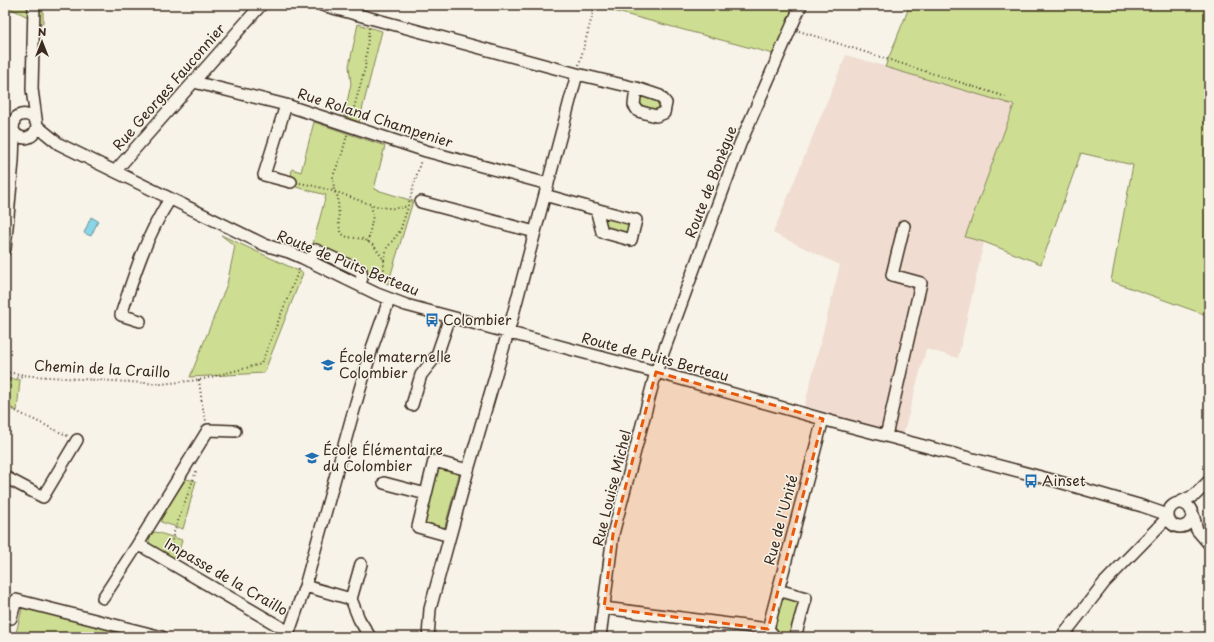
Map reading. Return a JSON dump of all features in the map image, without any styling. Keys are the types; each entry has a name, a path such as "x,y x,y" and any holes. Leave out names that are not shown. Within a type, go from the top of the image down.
{"street":[{"path":"13,161 27,138 35,133 36,124 32,89 34,5"},
{"name":"Rue Georges Fauconnier","path":"116,172 194,80 261,5"},
{"path":"322,5 577,74 636,88"},
{"name":"Route de Bonègue","path":"656,372 740,144 801,5"},
{"path":"428,637 430,609 468,470 508,333 577,74"},
{"name":"Rue Roland Champenier","path":"194,80 198,83 286,105 426,151 548,184"},
{"path":"5,249 13,161 10,129 15,116 32,89"},
{"path":"286,105 264,175 291,182"},
{"path":"15,116 31,116 36,124"},
{"name":"Route de Puits Berteau","path":"36,124 59,144 264,245 289,252 306,260 316,250 361,271 362,278 359,285 389,300 656,372 822,419 1056,481 1146,507 1171,511"},
{"path":"10,129 18,137 27,138"},
{"name":"Route de Puits Berteau","path":"27,138 59,144"},
{"path":"545,195 596,209"},
{"path":"140,321 120,315 138,262 164,208 170,199"},
{"path":"421,202 535,232"},
{"path":"886,436 922,283 892,275 904,226"},
{"name":"Impasse de la Craillo","path":"138,544 283,633 289,632 306,586 350,420 372,348 389,300"},
{"path":"412,405 421,375 437,355 450,317"},
{"name":"Rue Louise Michel","path":"600,637 613,534 656,372"},
{"name":"Rue de l'Unité","path":"604,608 695,620 771,633 778,590 822,419"},
{"path":"103,598 208,430 235,431"},
{"path":"5,477 43,498 77,440"},
{"path":"450,536 418,527 434,461 468,470"},
{"path":"1062,637 1104,583 1157,529 1171,511 1195,495 1209,481"},
{"path":"384,483 426,494"},
{"path":"1157,529 1181,526 1191,521 1195,495"},
{"path":"1171,511 1186,504 1192,512 1198,530 1209,544"},
{"path":"1146,507 1157,529"},
{"path":"1171,511 1170,521 1181,526 1198,530"},
{"path":"361,564 351,599 359,619 370,637"},
{"path":"306,586 351,599"},
{"path":"778,590 806,598 795,637"},
{"path":"5,617 11,618 16,600 162,637"}],"path":[{"path":"577,74 595,5"},
{"path":"375,19 368,29 365,68 342,154 333,176 334,191 338,197 339,226 342,234 347,237 364,239 374,246 384,260"},
{"path":"790,29 1006,97"},
{"path":"381,282 384,274 384,260 387,248 400,231 421,158 425,156 426,151"},
{"path":"291,182 334,191 371,204 388,208 408,206"},
{"path":"368,242 373,215 371,204"},
{"name":"Chemin de la Craillo","path":"5,372 28,375 161,384 199,380 261,364 306,260"},
{"path":"5,381 28,375"},
{"path":"199,380 202,404 208,430"},
{"path":"5,406 77,440"},
{"path":"172,564 174,532 189,494 198,465"}],"highlighted area":[{"path":"656,372 823,419 768,629 604,608 613,534"}],"shaded area":[{"path":"846,55 1014,104 965,237 984,242 958,358 926,349 903,435 804,408 840,265 773,233"}],"green space":[{"path":"43,5 43,24 5,6"},
{"path":"591,5 799,5 777,55"},
{"path":"910,5 1209,5 1209,316 1111,281 1133,165 1081,153 1041,264 984,242 965,237 1014,105 885,67"},
{"path":"358,24 382,31 359,122 344,116 351,84 349,66"},
{"path":"643,96 658,99 661,103 658,111 640,108 638,99"},
{"path":"314,122 385,146 374,189 413,201 388,284 313,244 326,195 296,187 291,177 292,169 301,172"},
{"path":"609,217 627,222 628,230 625,233 607,229 605,220"},
{"path":"221,235 303,273 264,373 190,377 227,284 235,246"},
{"path":"5,378 20,380 17,411 5,405"},
{"path":"436,465 460,471 444,530 422,524"},
{"path":"186,479 196,481 183,529 161,522 161,516"},
{"path":"156,532 182,540 176,562 150,548 149,539 152,533"},
{"path":"782,597 800,602 790,637 782,637 775,626"},
{"path":"23,605 140,637 15,637"}],"water":[{"path":"91,217 98,221 91,236 84,233"}],"place":[{"name":"Colombier","path":"432,320"},
{"name":"École maternelle Colombier","path":"328,365"},
{"name":"École Élémentaire du Colombier","path":"312,458"},
{"name":"Ainset","path":"1031,481"}]}
